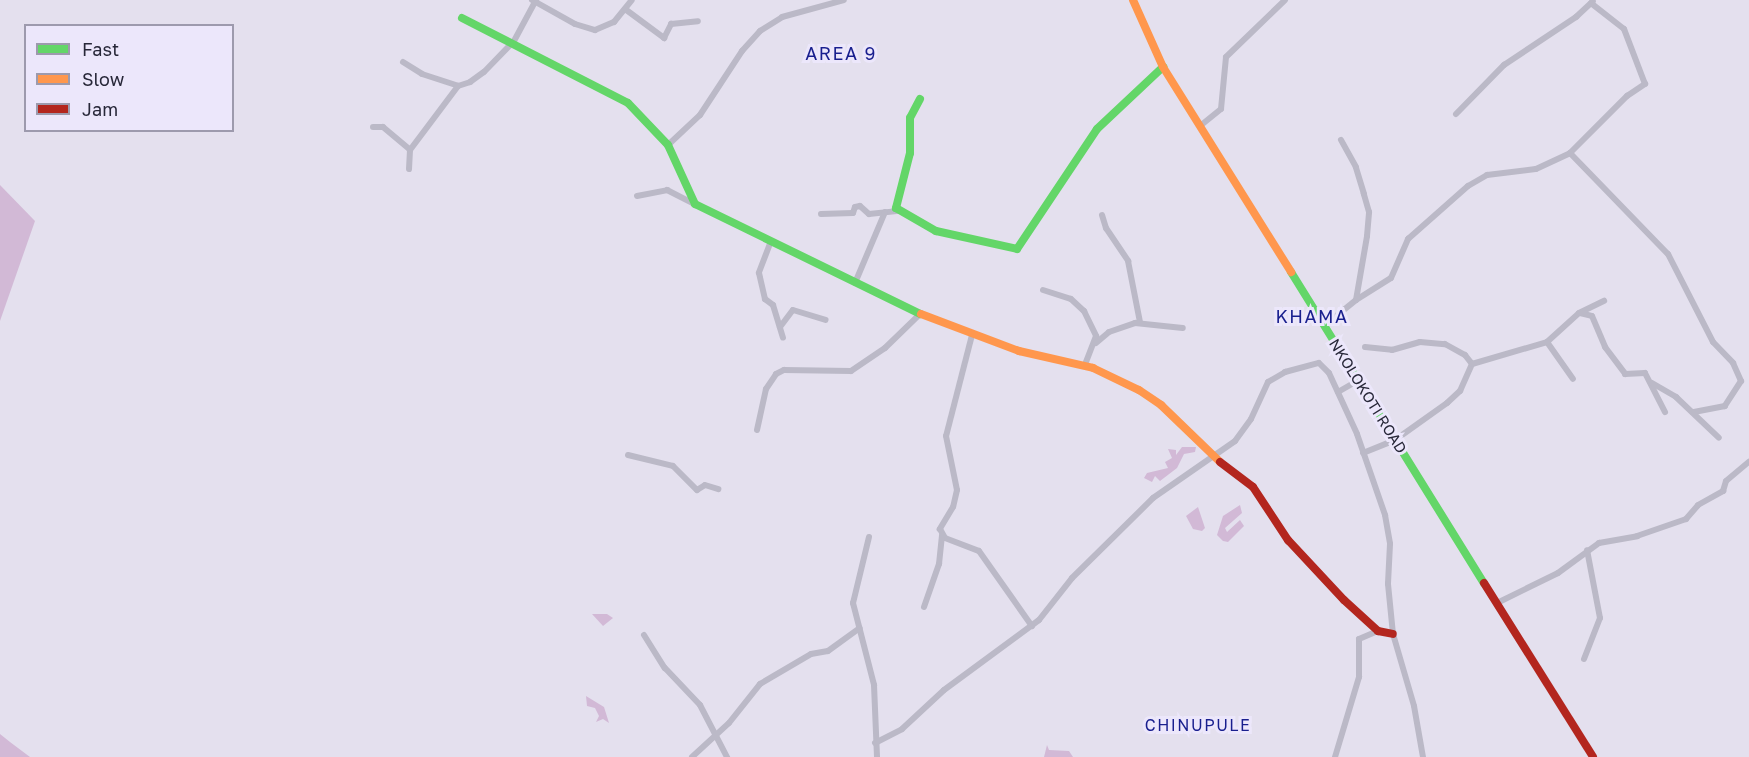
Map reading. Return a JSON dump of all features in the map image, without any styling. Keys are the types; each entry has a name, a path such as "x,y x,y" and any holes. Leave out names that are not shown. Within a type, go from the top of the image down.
{"street":[{"path":"409,170 410,150 458,86 484,72 514,41 534,1 575,24 595,30 607,26 632,0"},
{"path":"668,145 700,115 741,51 760,31 782,17 844,0"},
{"name":"NKOLOKOTI ROAD","path":"1133,0 1163,68 1497,603 1589,756"},
{"path":"1200,126 1221,109 1226,57 1285,0"},
{"path":"1324,326 1356,300 1391,278 1408,239 1468,186 1487,175 1536,169 1570,153 1627,96 1646,82 1624,30 1592,2 1576,17 1504,65 1456,114"},
{"path":"625,9 664,38 672,24 698,21"},
{"path":"462,18 514,41 628,103 668,145 694,204"},
{"path":"403,62 422,74 458,86"},
{"path":"822,214 852,213 855,207 860,206 869,214 899,211 928,227 964,239 1021,248 1097,129 1163,68"},
{"path":"899,211 896,205 910,153 910,118 920,99"},
{"path":"374,127 383,128 410,150"},
{"path":"1341,140 1356,167 1369,212 1356,300"},
{"path":"1570,153 1665,249 1713,342 1733,363 1741,381 1725,406 1693,412"},
{"path":"637,196 667,190 920,314 1020,351 1085,365 1119,379 1161,405 1212,456 1253,487 1288,540 1378,631 1393,634"},
{"path":"855,283 885,212"},
{"path":"1102,215 1106,228 1128,261 1140,322"},
{"path":"771,241 759,273 765,299 773,305 783,338"},
{"path":"1043,291 1078,303 1096,336 1096,344"},
{"path":"1363,453 1395,440 1454,397 1472,364 1547,342 1580,313 1604,302"},
{"path":"780,327 793,310 826,320"},
{"path":"1580,313 1592,316 1605,347 1625,374 1645,373 1665,412"},
{"path":"757,430 766,390 776,374 784,370 851,371 885,348 920,314"},
{"path":"1085,365 1096,344 1109,332 1140,322 1183,328"},
{"path":"924,607 939,564 942,535 940,529 953,507 957,490 946,436 972,334"},
{"path":"1365,347 1392,350 1420,342 1445,344 1465,355 1472,364"},
{"path":"1547,342 1573,379"},
{"path":"1553,348 1561,349"},
{"path":"875,743 902,729 944,690 1032,626 1072,578 1153,498 1235,441 1251,419 1263,387 1275,377 1319,363 1324,366 1338,392 1363,453 1390,544 1388,584 1393,634 1418,721 1423,757"},
{"path":"1338,392 1357,381"},
{"path":"1652,383 1693,412 1719,438"},
{"path":"628,455 673,465 697,489 705,485 717,489"},
{"path":"1497,603 1558,573 1587,550 1606,540 1637,536 1686,519 1698,505 1723,491 1725,481 1749,462"},
{"path":"942,535 979,551 1032,626"},
{"path":"869,537 853,603 874,685 877,757"},
{"path":"1584,659 1600,618 1596,581 1587,550"},
{"path":"692,757 716,734 760,684 811,654 828,651 860,628"},
{"path":"1335,757 1359,677 1359,639 1378,631"},
{"path":"644,635 661,662 700,705 727,757"}],"shaded area":[{"path":"0,185 35,221 0,321"},
{"path":"1182,447 1196,447 1195,452 1184,454 1177,468 1160,481 1155,476 1152,482 1144,478 1147,473 1168,468 1165,462 1172,458 1168,449 1176,450 1176,455"},
{"path":"1240,505 1242,513 1225,528 1227,532 1240,520 1244,526 1228,542 1223,541 1217,535 1223,516"},
{"path":"1198,507 1205,528 1202,531 1193,529 1186,516"},
{"path":"592,614 607,614 613,618 603,626"},
{"path":"586,696 604,707 609,723 603,719 596,722 599,716 595,708 587,706"},
{"path":"0,734 10,742 30,757 0,757"},
{"path":"1047,745 1049,750 1069,751 1073,757 1044,757"}],"traffic: fast":[{"path":"462,18 628,103 668,145 695,204 921,314"},
{"path":"920,99 910,118 910,153 896,208 936,231 1017,249 1097,129 1163,67"},
{"path":"1291,272 1484,583"}],"traffic: slow":[{"path":"1133,0 1163,67 1291,272"},
{"path":"921,314 1019,351 1093,368 1139,390 1161,405 1220,462"}],"traffic: jam":[{"path":"1220,462 1253,487 1288,540 1344,600 1378,631 1393,634"},
{"path":"1484,583 1593,757"}],"district":[{"name":"AREA 9","path":"841,53"},
{"name":"KHAMA","path":"1312,316"},
{"name":"CHINUPULE","path":"1198,725"}]}
